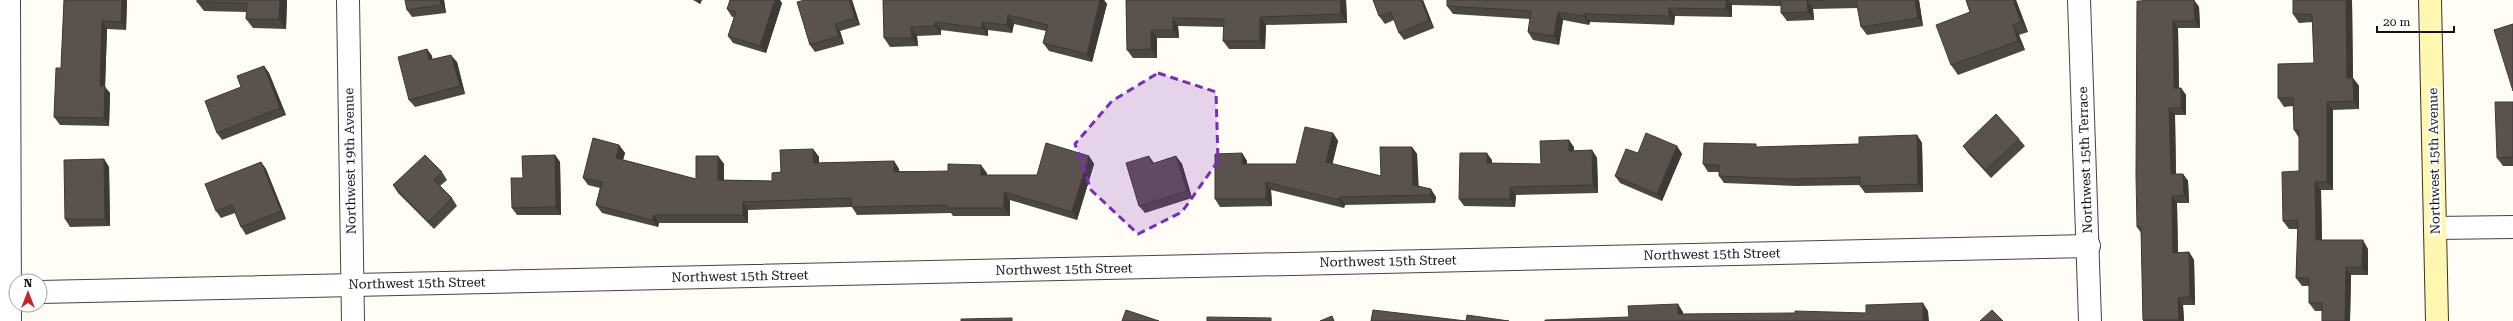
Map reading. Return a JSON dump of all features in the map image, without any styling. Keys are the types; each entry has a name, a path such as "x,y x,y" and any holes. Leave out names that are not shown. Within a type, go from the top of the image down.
{"street":[{"path":"8,0 13,273"},
{"name":"Northwest 19th Avenue","path":"348,0 351,284 353,321"},
{"name":"Northwest 15th Terrace","path":"2079,0 2089,246 2090,321"},
{"name":"Northwest 15th Avenue","path":"2430,0 2437,321"},
{"path":"2435,228 2513,227"},
{"name":"Northwest 15th Street","path":"48,292 2089,246"}],"highlighted area":[{"path":"1158,73 1216,92 1218,161 1182,212 1138,234 1091,190 1075,144 1112,101"}],"building":[{"path":"64,0 122,0 121,22 102,21 100,86 105,86 104,118 54,117 56,68 61,68"},
{"path":"197,0 280,0 279,19 246,19 247,3 197,2"},
{"path":"405,0 440,0 441,5 407,10"},
{"path":"730,0 775,0 760,46 728,36 736,12 727,9"},
{"path":"805,0 849,0 855,18 835,24 839,36 810,45 797,2"},
{"path":"883,0 1100,0 1087,54 1043,43 1048,25 1008,15 1007,25 982,22 982,28 935,22 935,26 911,27 912,38 884,38"},
{"path":"1126,0 1340,0 1341,14 1260,17 1260,41 1223,41 1224,19 1173,18 1173,30 1151,30 1151,49 1127,50"},
{"path":"1373,0 1421,0 1429,20 1399,33 1391,12 1379,16"},
{"path":"1447,0 1726,0 1726,9 1669,8 1669,16 1584,14 1584,16 1558,12 1554,36 1528,32 1531,11 1447,6"},
{"path":"1781,0 1807,0 1808,12 1781,13"},
{"path":"1856,0 1915,0 1918,18 1861,27"},
{"path":"1966,0 2013,0 2021,22 2013,25 2018,41 1951,65 1936,25 1970,12"},
{"path":"2194,0 2195,21 2173,21 2174,88 2181,88 2181,108 2169,108 2171,174 2183,174 2184,195 2172,196 2173,253 2189,252 2190,297 2178,298 2179,320 2143,320 2141,227 2137,227 2136,175 2137,1"},
{"path":"2293,0 2346,0 2347,78 2353,78 2354,101 2327,102 2327,182 2315,182 2316,240 2363,240 2362,267 2346,267 2345,321 2322,321 2322,303 2309,303 2309,278 2296,278 2298,220 2283,221 2282,172 2299,171 2299,130 2294,130 2293,98 2278,98 2278,64 2314,63 2312,14 2293,14"},
{"path":"2513,24 2513,91 2494,30"},
{"path":"427,49 429,60 451,55 460,86 409,100 398,57"},
{"path":"264,66 280,108 217,133 205,101 241,87 237,76"},
{"path":"2495,102 2513,102 2513,157 2497,158"},
{"path":"1996,114 2019,139 1986,170 1963,146"},
{"path":"1305,127 1333,133 1326,162 1381,176 1380,147 1412,147 1413,185 1431,189 1430,195 1340,197 1339,200 1266,182 1266,199 1215,199 1215,154 1242,153 1242,164 1296,164"},
{"path":"1646,133 1677,146 1657,194 1615,176 1626,149 1638,153"},
{"path":"1917,135 1918,184 1860,186 1860,177 1791,179 1719,176 1719,165 1703,164 1704,143 1756,144 1756,147 1859,144 1859,137"},
{"path":"593,138 619,145 616,158 696,179 696,156 718,156 718,180 772,181 772,173 781,172 780,150 813,149 814,163 894,161 894,172 948,171 948,164 981,165 981,175 1037,175 1046,143 1089,156 1072,212 1004,192 1004,208 947,208 947,205 852,207 851,198 743,202 743,215 654,215 652,220 596,205 602,182 583,178"},
{"path":"1569,140 1569,151 1592,150 1593,185 1510,187 1510,199 1459,199 1460,153 1487,153 1487,163 1541,164 1540,141"},
{"path":"425,155 442,172 434,180 452,198 428,222 393,185"},
{"path":"555,155 556,207 512,208 511,178 523,178 522,156"},
{"path":"1149,156 1152,164 1176,156 1187,191 1139,206 1126,163"},
{"path":"104,159 105,219 65,219 64,160"},
{"path":"261,162 281,211 241,227 232,205 216,211 205,184"},
{"path":"1923,303 1923,321 1545,321 1629,317 1628,306 1678,304 1678,314 1795,313 1795,311 1866,313 1866,305"},
{"path":"1126,310 1159,321 1122,321"},
{"path":"1373,310 1466,321 1371,321"},
{"path":"1992,310 2003,321 1980,321"},
{"path":"1467,315 1509,321 1466,321"},
{"path":"1332,316 1334,321 1320,321"},
{"path":"1207,317 1271,318 1271,321 1207,321"},
{"path":"1012,318 1012,321 961,321 961,319"}]}
